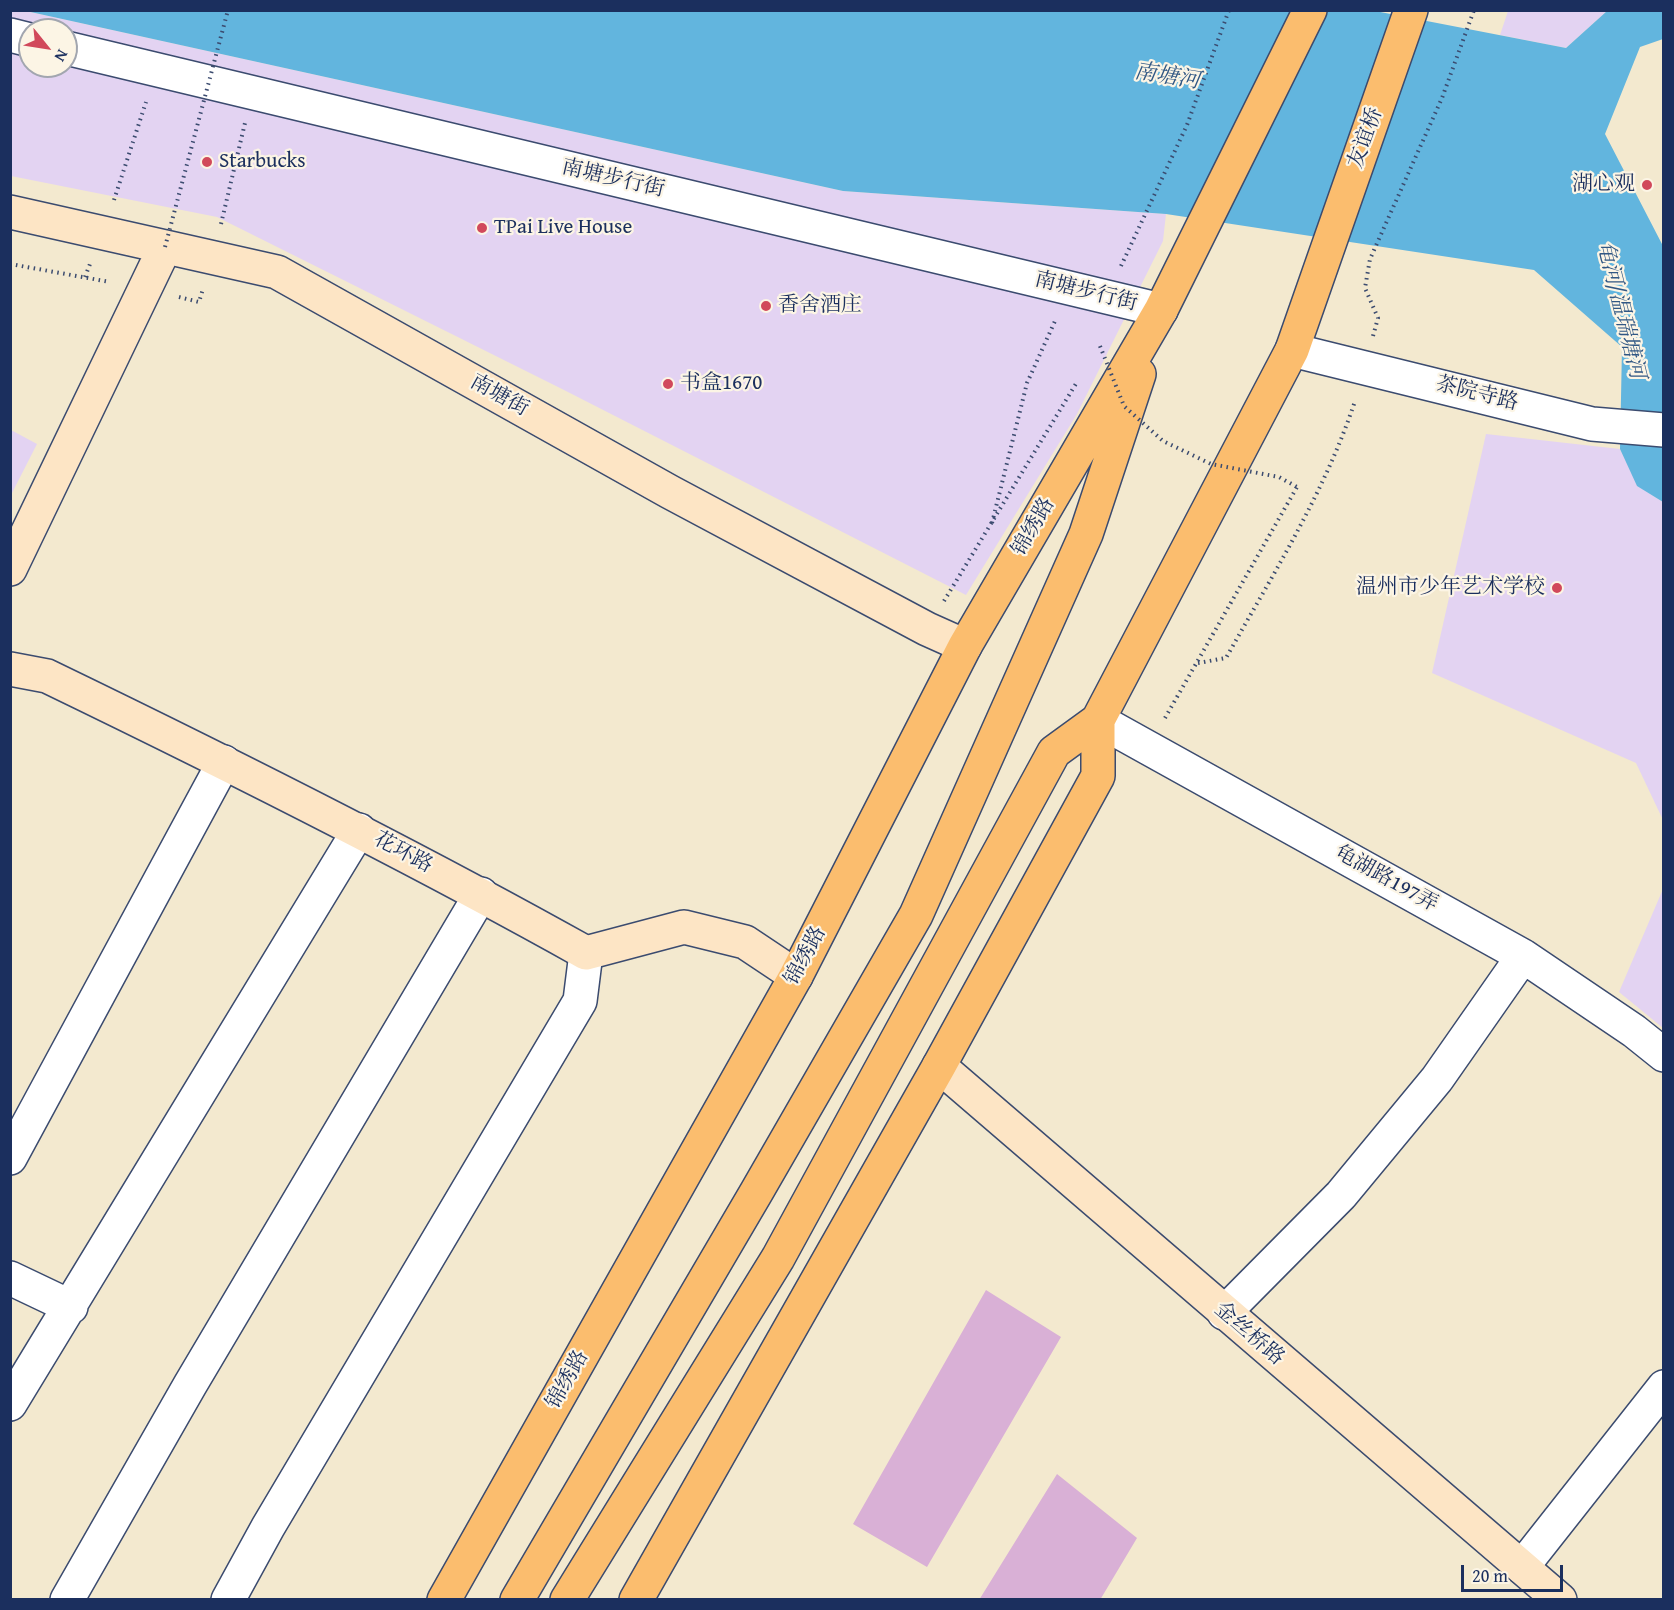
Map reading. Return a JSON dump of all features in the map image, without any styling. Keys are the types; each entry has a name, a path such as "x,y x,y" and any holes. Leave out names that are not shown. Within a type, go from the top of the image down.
{"main road":[{"name":"锦绣路","path":"444,1599 796,976 964,646 1161,310 1310,10"},
{"name":"友谊桥","path":"1292,350 1412,10"},
{"name":"锦绣路","path":"516,1599 757,1191 916,915 1086,534 1161,310"},
{"path":"567,1599 778,1258 1054,752 1098,720 1292,350"},
{"path":"636,1599 939,1066 1098,776 1098,720"}],"street":[{"name":"南塘步行街","path":"78,51 1161,310"},
{"name":"南塘街","path":"10,213 277,272 670,492 927,629 964,646"},
{"path":"10,569 165,247"},
{"name":"茶院寺路","path":"1292,350 1592,424 1664,430"},
{"name":"花环路","path":"10,669 47,676 224,762 481,894 585,953"},
{"name":"龟湖路197弄","path":"1098,720 1149,746 1523,956 1634,1031 1664,1055"},
{"path":"10,1158 224,762"},
{"path":"10,1404 359,830"},
{"path":"67,1599 190,1385 481,894"},
{"path":"228,1599 274,1517 580,1001 585,953 684,927 745,942 796,976"},
{"path":"1224,1313 1341,1196 1437,1079 1523,956"},
{"name":"金丝桥路","path":"939,1066 1224,1313 1560,1599"},
{"path":"10,1278 71,1307"},
{"path":"1522,1567 1664,1387"}],"path":[{"path":"165,247 228,10"},
{"path":"992,523 1027,383 1055,321 1107,297 1187,125 1229,10"},
{"path":"1198,663 1226,658 1310,508 1341,444 1366,367 1378,318 1365,288 1370,259 1442,98 1474,10"},
{"path":"10,264 85,277 156,70"},
{"path":"1094,354 1100,345 1124,406 1163,441 1210,464 1280,477 1297,487 1149,746"},
{"path":"927,629 1083,372"}],"shaded area":[{"path":"10,11 26,11 58,18 18,18 18,78 78,78 78,22 843,191 1166,214 1163,241 1077,414 966,595 564,390 217,217 11,176"},
{"path":"1508,11 1607,11 1566,48 1500,35"},
{"path":"11,430 37,444 11,495"},
{"name":"温州市少年艺术学校","path":"1486,434 1620,449 1638,486 1663,502 1663,820 1636,763 1432,673"},
{"path":"1663,889 1663,1028 1619,992"}],"water":[{"path":"1370,10 1566,48 1607,11 1663,11 1663,39 1640,47 1605,134 1663,246 1663,502 1637,486 1620,449 1622,347 1534,270 1166,214 843,191 78,22 78,18 58,18 26,11"}],"building":[{"path":"986,1290 1061,1337 927,1567 853,1524"},
{"path":"1057,1474 1137,1538 1100,1600 979,1600"}],"place":[{"name":"Starbucks","path":"207,162"},
{"name":"湖心观","path":"1647,185"},
{"name":"TPai Live House","path":"482,228"},
{"name":"香舍酒庄","path":"766,306"},
{"name":"书盒1670","path":"668,384"},
{"name":"温州市少年艺术学校","path":"1557,588"}],"water label":[{"name":"南塘河","path":"1167,77"},
{"name":"龟河/温瑞塘河","path":"1620,310"}]}
